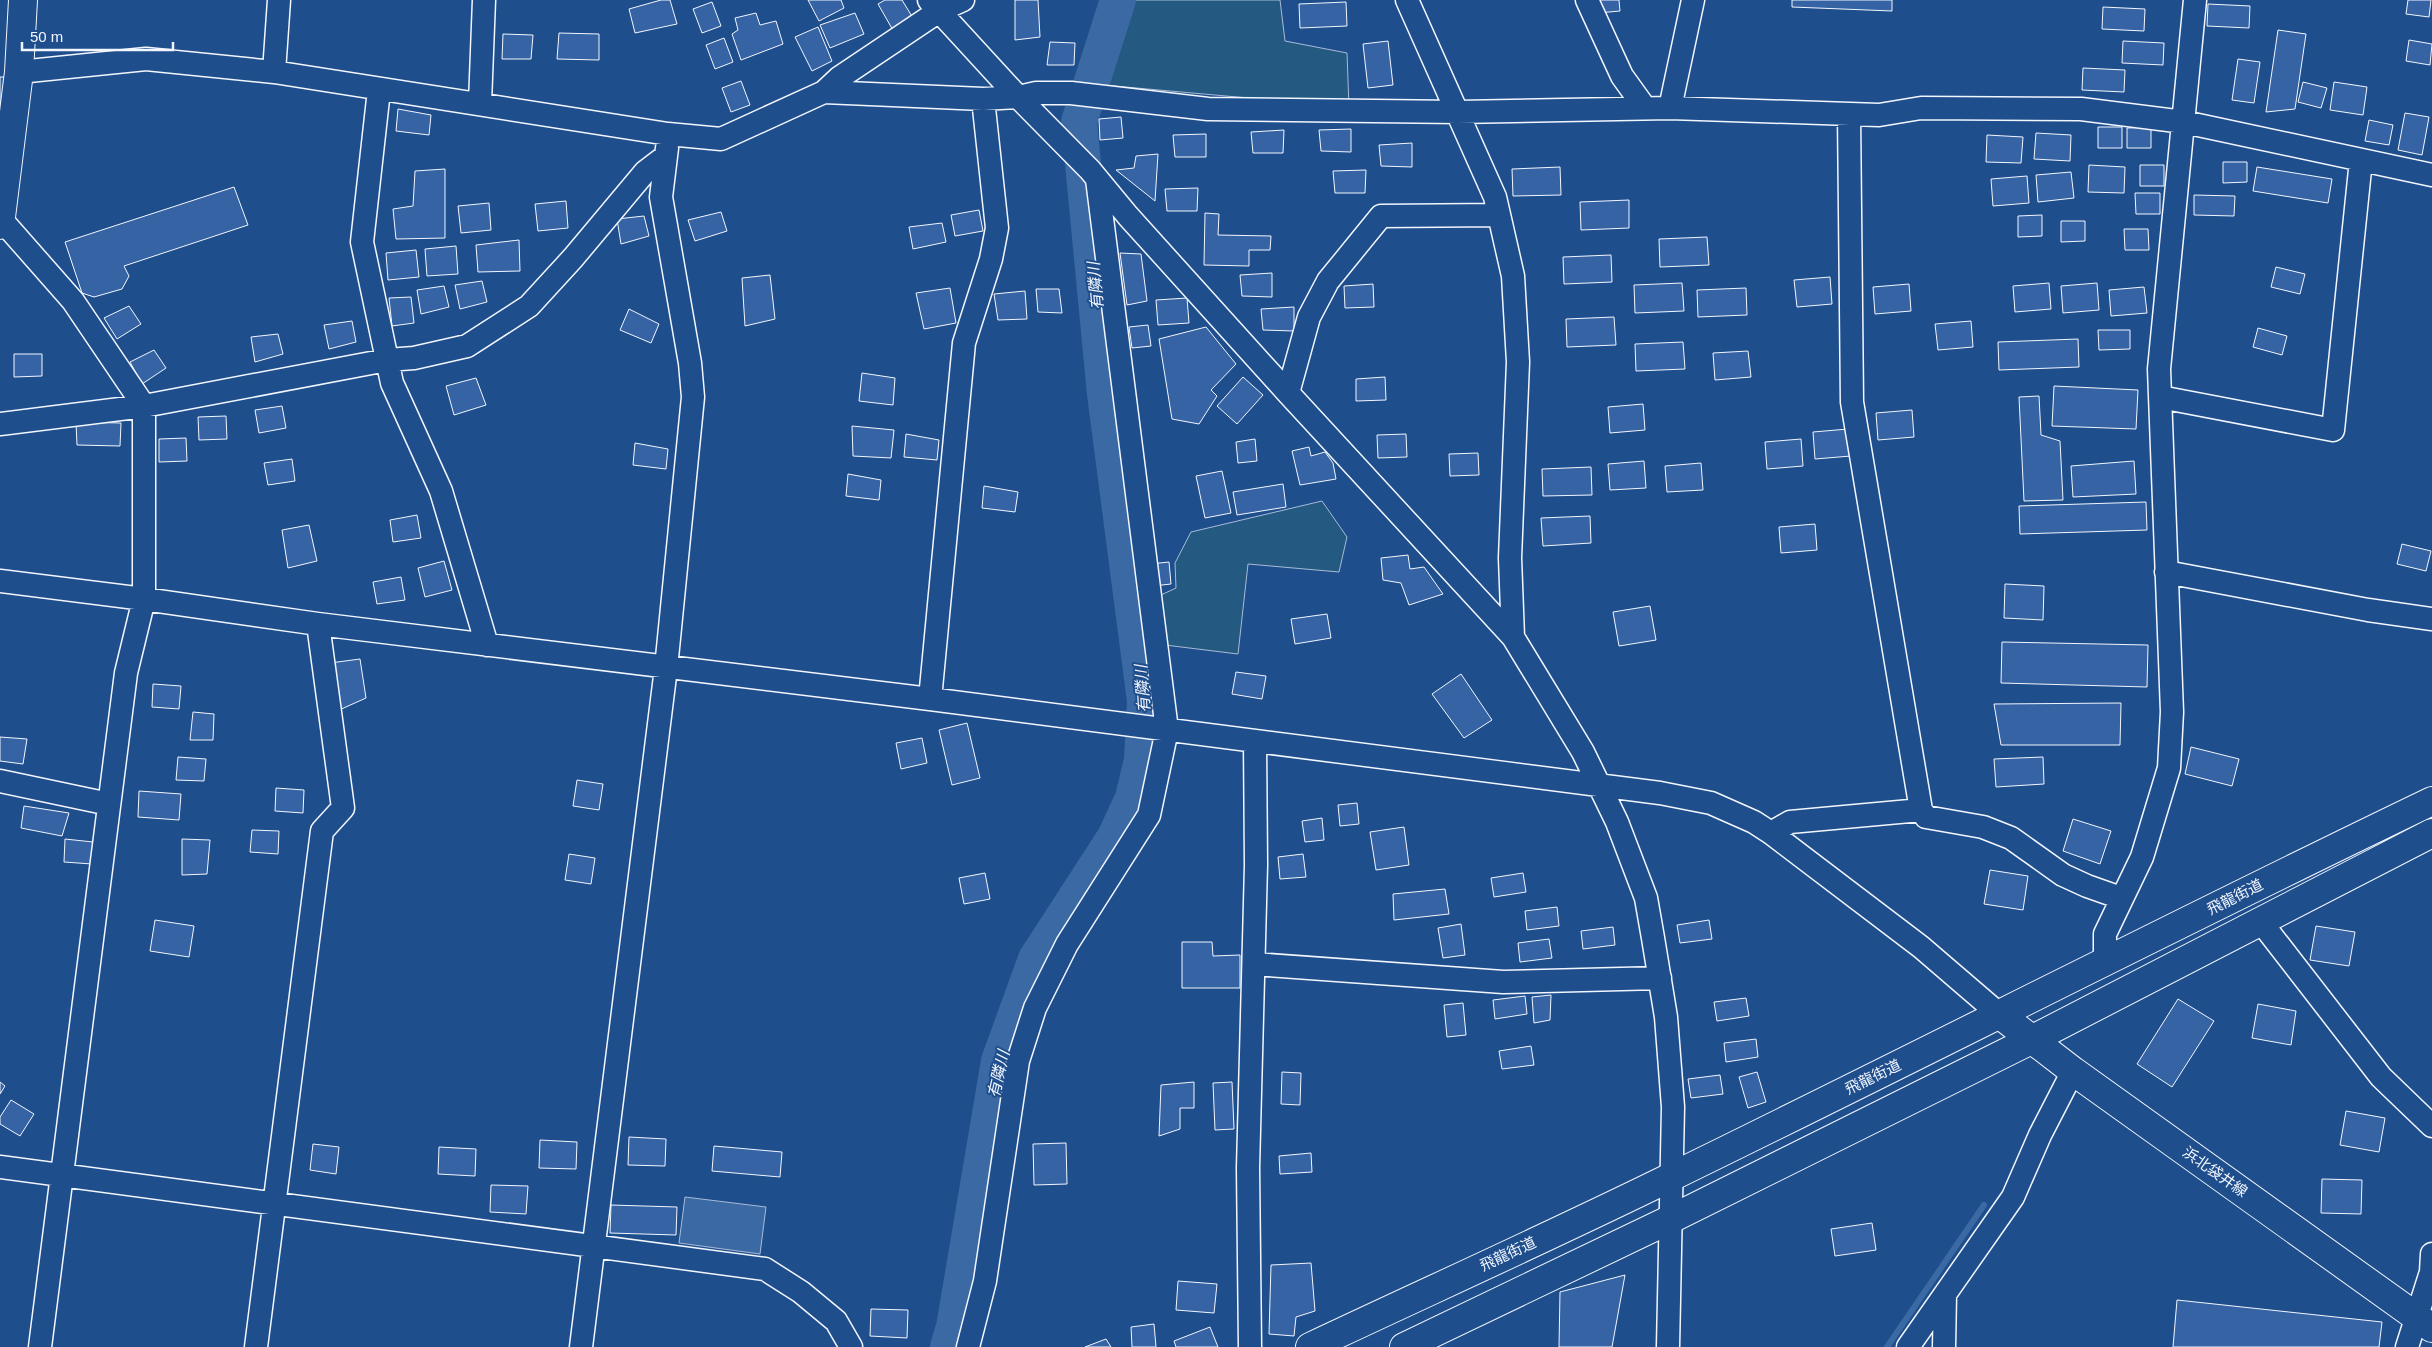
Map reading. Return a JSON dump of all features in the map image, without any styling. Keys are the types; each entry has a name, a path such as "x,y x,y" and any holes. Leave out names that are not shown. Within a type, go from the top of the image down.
{"main road":[{"path":"0,220 19,72 23,0"},
{"name":"飛龍街道","path":"1310,1347 1672,1177 2301,864 2432,801"},
{"path":"1404,1347 1671,1219 2031,1040 2432,833"},
{"name":"浜北袋井線","path":"1999,1014 2073,1071 2425,1323"}],"street":[{"path":"274,72 279,0"},
{"path":"480,103 484,0"},
{"path":"19,72 146,59 274,72 379,90 480,103 667,145 721,140 824,92 839,78 934,6 963,0"},
{"path":"1407,0 1495,197 1513,276 1518,362 1510,558 1513,637"},
{"path":"1587,0 1622,76 1645,108"},
{"path":"1670,108 1693,0"},
{"path":"2105,963 2105,934 2142,857 2169,768 2172,712 2160,369 2195,0"},
{"path":"934,6 1018,97 1069,148 1288,394 1513,637 1583,752 1617,822 1646,898 1660,978 1672,1072 1672,1177 1668,1347"},
{"path":"379,90 362,242 392,383 440,491 487,645"},
{"path":"824,92 983,99 1018,97 1036,92 1071,93 1208,109 1458,112 1670,108 1879,115 1920,108 2081,109 2184,122 2432,175"},
{"path":"930,699 964,343 990,259 997,228 983,99"},
{"path":"1849,114 1852,402 1921,810 1926,817 1983,827 2011,838 2063,875 2121,898"},
{"path":"0,424 144,406 387,360 414,358 467,346 529,306 573,258 667,145"},
{"path":"581,1347 666,668 692,397 690,363 661,197 667,145"},
{"path":"2160,397 2333,430 2361,160"},
{"path":"968,1347 985,1281 1018,1061 1032,1017 1067,944 1148,816 1163,729 1118,356 1110,269 1093,175"},
{"path":"1288,394 1309,318 1328,281 1381,216 1499,215"},
{"path":"0,220 73,301 144,406 144,599 126,673 40,1347"},
{"path":"2166,572 2368,610 2432,619"},
{"path":"0,581 318,624 1163,729 1711,802 1754,822 1771,833 1921,948 1999,1014"},
{"path":"256,1347 322,831 343,808 318,624"},
{"path":"1250,1347 1248,1168 1254,964 1255,741"},
{"path":"0,781 109,804"},
{"path":"1771,833 1790,822 1921,810"},
{"path":"2261,922 2381,1077 2432,1126"},
{"path":"1254,964 1503,982 1660,978"},
{"path":"1908,1347 2013,1197 2040,1135 2073,1071"},
{"path":"0,1167 274,1202 765,1269 794,1287 836,1321 851,1347"},
{"path":"2407,1347 2425,1323 2432,1254"},
{"path":"1944,1347 1945,1296"}],"shaded area":[{"path":"1127,0 1280,0 1285,41 1347,53 1349,107 1103,85"},
{"path":"1322,501 1347,537 1339,572 1248,564 1238,654 1165,645 1161,595 1176,588 1175,563 1191,532"},
{"path":"685,1197 766,1207 760,1254 679,1243"}],"building":[{"path":"661,0 670,0 677,24 635,33 629,9"},
{"path":"808,0 841,0 844,8 819,21"},
{"path":"885,0 902,0 913,18 894,32 878,4"},
{"path":"1015,0 1038,0 1040,37 1015,40"},
{"path":"1597,0 1619,0 1620,11 1598,13"},
{"path":"1792,0 1892,0 1892,11 1792,7"},
{"path":"2408,0 2431,0 2429,17 2406,14"},
{"path":"712,2 721,26 702,33 693,9"},
{"path":"1346,2 1347,26 1300,28 1299,4"},
{"path":"2208,4 2250,6 2249,28 2207,26"},
{"path":"2103,7 2145,9 2144,31 2102,29"},
{"path":"756,13 760,25 776,21 783,44 741,60 732,34 738,30 735,18"},
{"path":"855,13 864,34 830,48 820,25"},
{"path":"818,27 832,61 812,71 795,37"},
{"path":"2278,30 2306,34 2295,109 2266,112"},
{"path":"559,33 599,34 599,60 557,59"},
{"path":"503,34 533,35 531,59 502,59"},
{"path":"724,38 733,62 715,69 706,45"},
{"path":"2409,40 2432,44 2430,65 2406,61"},
{"path":"1388,41 1393,85 1368,88 1363,44"},
{"path":"2123,41 2164,43 2163,65 2122,63"},
{"path":"1050,42 1075,43 1074,65 1047,65"},
{"path":"2238,59 2260,62 2254,103 2232,100"},
{"path":"2083,68 2125,70 2124,92 2082,90"},
{"path":"0,77 8,77 9,102 0,102"},
{"path":"741,81 750,105 731,112 722,88"},
{"path":"2303,82 2327,88 2321,108 2298,102"},
{"path":"2334,82 2367,87 2363,115 2330,110"},
{"path":"398,109 431,115 429,135 396,131"},
{"path":"2405,113 2429,117 2422,155 2398,150"},
{"path":"1121,117 1123,138 1100,140 1099,119"},
{"path":"2369,120 2393,125 2389,145 2365,141"},
{"path":"2098,127 2122,127 2122,148 2098,148"},
{"path":"2151,127 2151,148 2127,148 2127,128"},
{"path":"1351,129 1351,152 1321,151 1319,130"},
{"path":"1284,130 1283,153 1253,153 1251,132"},
{"path":"2036,133 2071,135 2070,161 2034,159"},
{"path":"1206,134 1206,157 1175,157 1173,135"},
{"path":"1987,135 2023,137 2021,163 1986,162"},
{"path":"1412,143 1412,167 1381,166 1379,145"},
{"path":"1158,154 1155,201 1116,170 1134,168 1136,156"},
{"path":"2223,162 2247,162 2247,182 2223,183"},
{"path":"2089,165 2125,167 2124,193 2088,192"},
{"path":"2140,165 2164,165 2164,186 2140,186"},
{"path":"1560,167 1561,195 1513,196 1512,169"},
{"path":"2257,167 2332,179 2328,203 2253,191"},
{"path":"445,169 445,238 396,239 393,209 413,206 415,171"},
{"path":"1366,170 1365,193 1335,193 1333,171"},
{"path":"2071,172 2074,198 2038,202 2036,175"},
{"path":"2027,176 2029,203 1993,206 1991,179"},
{"path":"234,187 248,225 124,266 129,276 122,289 94,297 82,293 65,242"},
{"path":"1198,188 1197,211 1167,211 1165,189"},
{"path":"2135,193 2160,193 2160,214 2136,214"},
{"path":"2194,195 2235,196 2234,216 2194,215"},
{"path":"1629,200 1629,228 1581,230 1580,202"},
{"path":"566,201 568,228 538,231 535,204"},
{"path":"489,203 491,230 461,233 458,206"},
{"path":"979,210 983,231 955,236 951,215"},
{"path":"721,212 727,231 695,241 688,220"},
{"path":"1205,213 1219,214 1218,235 1271,236 1270,250 1249,250 1249,266 1204,265"},
{"path":"2042,215 2042,236 2018,237 2018,216"},
{"path":"644,216 649,236 621,244 617,219"},
{"path":"2061,221 2085,221 2085,241 2061,242"},
{"path":"942,223 946,242 913,249 909,227"},
{"path":"2124,229 2148,229 2149,250 2125,250"},
{"path":"1707,237 1709,265 1660,267 1659,239"},
{"path":"519,240 520,271 478,272 476,245"},
{"path":"456,246 458,274 427,276 425,249"},
{"path":"416,250 419,277 388,280 386,253"},
{"path":"1120,253 1141,254 1147,301 1127,305"},
{"path":"1611,255 1612,282 1564,284 1563,257"},
{"path":"2276,267 2305,274 2300,294 2271,287"},
{"path":"1272,273 1272,297 1242,296 1240,275"},
{"path":"770,275 775,319 745,326 742,278"},
{"path":"1830,277 1832,304 1797,307 1794,280"},
{"path":"482,281 487,302 460,309 455,285"},
{"path":"1682,283 1684,311 1635,313 1634,285"},
{"path":"2049,283 2051,309 2015,312 2013,286"},
{"path":"2097,283 2099,310 2063,313 2061,286"},
{"path":"1373,284 1374,307 1345,308 1344,286"},
{"path":"1909,284 1911,311 1875,314 1873,287"},
{"path":"444,286 449,307 421,314 417,290"},
{"path":"2144,287 2147,313 2111,316 2109,290"},
{"path":"950,288 956,323 924,329 916,293"},
{"path":"1746,288 1747,315 1698,317 1697,290"},
{"path":"1036,289 1059,289 1062,313 1038,312"},
{"path":"1025,291 1027,319 998,320 994,294"},
{"path":"411,297 414,323 392,326 389,298"},
{"path":"1187,298 1189,323 1158,325 1156,300"},
{"path":"129,306 141,324 117,339 104,318"},
{"path":"1294,307 1294,331 1263,330 1261,309"},
{"path":"629,309 659,324 651,343 620,330"},
{"path":"1614,317 1616,345 1567,347 1566,319"},
{"path":"352,321 356,342 329,349 324,325"},
{"path":"1971,321 1973,347 1938,350 1935,324"},
{"path":"1148,325 1151,346 1132,348 1129,327"},
{"path":"1206,327 1236,364 1211,390 1217,396 1199,424 1172,419 1159,339"},
{"path":"2258,328 2287,336 2282,355 2253,347"},
{"path":"2098,330 2130,330 2130,349 2099,350"},
{"path":"278,334 283,354 255,362 251,337"},
{"path":"2078,339 2079,367 1999,370 1998,342"},
{"path":"1683,342 1685,369 1636,371 1635,344"},
{"path":"154,350 166,368 142,384 130,362"},
{"path":"1748,351 1751,377 1715,380 1713,353"},
{"path":"14,354 42,354 42,376 14,377"},
{"path":"862,373 895,378 893,405 859,401"},
{"path":"1243,377 1263,395 1237,424 1217,406"},
{"path":"1385,377 1386,400 1356,401 1356,379"},
{"path":"476,378 486,405 454,415 446,386"},
{"path":"2054,386 2138,390 2136,429 2052,426"},
{"path":"2039,396 2041,435 2060,441 2063,500 2024,501 2019,397"},
{"path":"1643,404 1645,430 1610,433 1608,407"},
{"path":"282,406 286,428 259,433 255,410"},
{"path":"1912,410 1914,437 1878,440 1876,413"},
{"path":"226,416 227,439 199,440 198,417"},
{"path":"76,422 121,423 120,446 77,445"},
{"path":"852,426 894,430 891,458 853,456"},
{"path":"1848,429 1851,456 1815,459 1813,432"},
{"path":"906,434 939,440 937,460 904,457"},
{"path":"1406,434 1407,457 1378,458 1377,435"},
{"path":"186,438 187,461 159,462 159,439"},
{"path":"1255,439 1257,461 1238,463 1236,442"},
{"path":"1801,439 1803,466 1767,469 1765,442"},
{"path":"635,443 668,449 666,469 633,465"},
{"path":"1309,447 1311,456 1325,452 1333,463 1336,479 1300,485 1292,451"},
{"path":"1478,453 1479,475 1450,476 1449,454"},
{"path":"292,459 295,481 268,485 264,463"},
{"path":"1644,461 1646,488 1610,490 1608,464"},
{"path":"2134,461 2136,494 2073,497 2071,466"},
{"path":"1701,463 1703,490 1667,492 1665,466"},
{"path":"1591,467 1592,495 1543,496 1542,469"},
{"path":"1222,471 1231,513 1205,518 1196,476"},
{"path":"848,474 881,480 879,500 846,496"},
{"path":"1283,484 1286,507 1237,515 1233,492"},
{"path":"984,486 1018,492 1015,512 982,508"},
{"path":"2146,502 2147,530 2020,534 2019,506"},
{"path":"417,515 421,538 393,542 390,520"},
{"path":"1590,516 1591,543 1543,546 1541,518"},
{"path":"1815,524 1817,550 1781,553 1779,527"},
{"path":"309,525 317,561 288,568 282,530"},
{"path":"2402,544 2431,551 2426,571 2397,564"},
{"path":"1408,555 1410,569 1424,567 1443,594 1409,605 1401,583 1383,580 1381,558"},
{"path":"444,561 452,590 425,597 418,568"},
{"path":"1169,562 1171,584 1153,586 1150,564"},
{"path":"401,577 405,600 377,604 373,582"},
{"path":"2005,584 2044,586 2043,620 2004,618"},
{"path":"1650,606 1656,640 1619,646 1613,612"},
{"path":"1327,614 1331,638 1295,644 1291,619"},
{"path":"2002,642 2148,645 2147,687 2001,683"},
{"path":"360,659 366,698 337,711 330,663"},
{"path":"1236,672 1266,676 1262,699 1232,694"},
{"path":"1461,674 1492,720 1464,738 1432,694"},
{"path":"153,684 181,686 179,709 152,707"},
{"path":"2121,703 2120,745 2001,745 1994,704"},
{"path":"193,712 214,714 213,740 190,740"},
{"path":"967,723 980,778 952,785 939,730"},
{"path":"0,737 27,739 23,764 0,761"},
{"path":"922,738 927,763 901,769 896,743"},
{"path":"2191,747 2239,759 2232,786 2185,774"},
{"path":"178,757 206,759 204,781 176,780"},
{"path":"2043,757 2044,784 1996,787 1994,759"},
{"path":"577,780 603,784 599,810 573,806"},
{"path":"276,788 304,790 303,813 275,811"},
{"path":"139,791 181,794 179,820 138,817"},
{"path":"1357,803 1359,824 1340,826 1338,805"},
{"path":"24,806 69,813 62,836 21,828"},
{"path":"1322,818 1324,840 1305,842 1302,821"},
{"path":"2073,819 2111,831 2100,864 2063,851"},
{"path":"1404,827 1409,865 1376,870 1370,832"},
{"path":"252,830 279,831 278,854 250,852"},
{"path":"65,839 93,842 92,864 64,862"},
{"path":"182,839 210,840 207,874 182,875"},
{"path":"569,854 595,858 591,884 565,880"},
{"path":"1303,854 1306,877 1280,879 1278,857"},
{"path":"1990,870 2028,876 2023,910 1984,904"},
{"path":"985,873 990,899 964,904 959,878"},
{"path":"1523,873 1526,892 1494,897 1491,878"},
{"path":"1445,889 1449,914 1394,920 1393,894"},
{"path":"1557,907 1559,926 1527,930 1525,911"},
{"path":"155,920 194,926 189,957 150,951"},
{"path":"1709,920 1712,939 1680,943 1677,925"},
{"path":"1461,924 1465,955 1443,958 1438,928"},
{"path":"2316,926 2355,932 2349,966 2310,960"},
{"path":"1613,927 1615,945 1583,949 1581,931"},
{"path":"1549,939 1552,958 1520,962 1518,943"},
{"path":"1182,942 1212,942 1213,956 1240,955 1240,988 1182,988"},
{"path":"1551,995 1550,1020 1534,1023 1532,997"},
{"path":"1525,996 1527,1014 1495,1019 1493,1000"},
{"path":"1746,998 1749,1016 1717,1021 1714,1002"},
{"path":"2178,999 2214,1021 2172,1087 2137,1064"},
{"path":"1463,1003 1466,1035 1447,1037 1444,1005"},
{"path":"2258,1004 2296,1011 2291,1045 2252,1038"},
{"path":"1756,1039 1758,1057 1726,1062 1724,1043"},
{"path":"1531,1046 1534,1065 1502,1069 1499,1051"},
{"path":"1282,1072 1301,1073 1300,1105 1281,1104"},
{"path":"1757,1072 1766,1102 1748,1108 1739,1077"},
{"path":"1720,1075 1723,1094 1691,1098 1688,1079"},
{"path":"0,1082 5,1086 0,1094"},
{"path":"1194,1082 1194,1108 1180,1108 1180,1129 1159,1136 1161,1085"},
{"path":"1232,1082 1234,1129 1215,1130 1213,1083"},
{"path":"11,1100 34,1114 20,1136 0,1124 0,1117"},
{"path":"2346,1111 2385,1118 2379,1152 2340,1145"},
{"path":"629,1137 666,1139 665,1166 628,1165"},
{"path":"540,1140 577,1142 576,1169 539,1168"},
{"path":"1066,1143 1067,1184 1034,1185 1033,1144"},
{"path":"313,1144 339,1147 336,1174 310,1170"},
{"path":"714,1146 782,1152 780,1177 712,1171"},
{"path":"439,1147 476,1149 475,1176 438,1174"},
{"path":"1311,1153 1312,1172 1280,1174 1279,1156"},
{"path":"2322,1179 2362,1180 2361,1214 2321,1213"},
{"path":"491,1185 528,1186 526,1214 490,1212"},
{"path":"611,1205 677,1207 676,1235 610,1233"},
{"path":"1872,1223 1876,1250 1835,1256 1831,1229"},
{"path":"1311,1263 1315,1311 1296,1317 1294,1336 1269,1334 1271,1265"},
{"path":"1625,1275 1612,1347 1559,1347 1560,1292"},
{"path":"1178,1281 1217,1284 1214,1313 1176,1310"},
{"path":"2177,1300 2382,1322 2379,1347 2173,1347"},
{"path":"871,1309 908,1310 907,1338 870,1336"},
{"path":"1154,1324 1156,1347 1132,1347 1131,1327"},
{"path":"1210,1327 1218,1347 1176,1347 1174,1341"},
{"path":"1106,1339 1111,1347 1085,1347"}],"waterway":[{"name":"有隣川","path":"948,1347 954,1327 999,1061 1036,959 1115,837 1133,798 1142,760 1145,701 1105,394 1079,122 1118,0"},
{"path":"1887,1347 1984,1205"}]}
